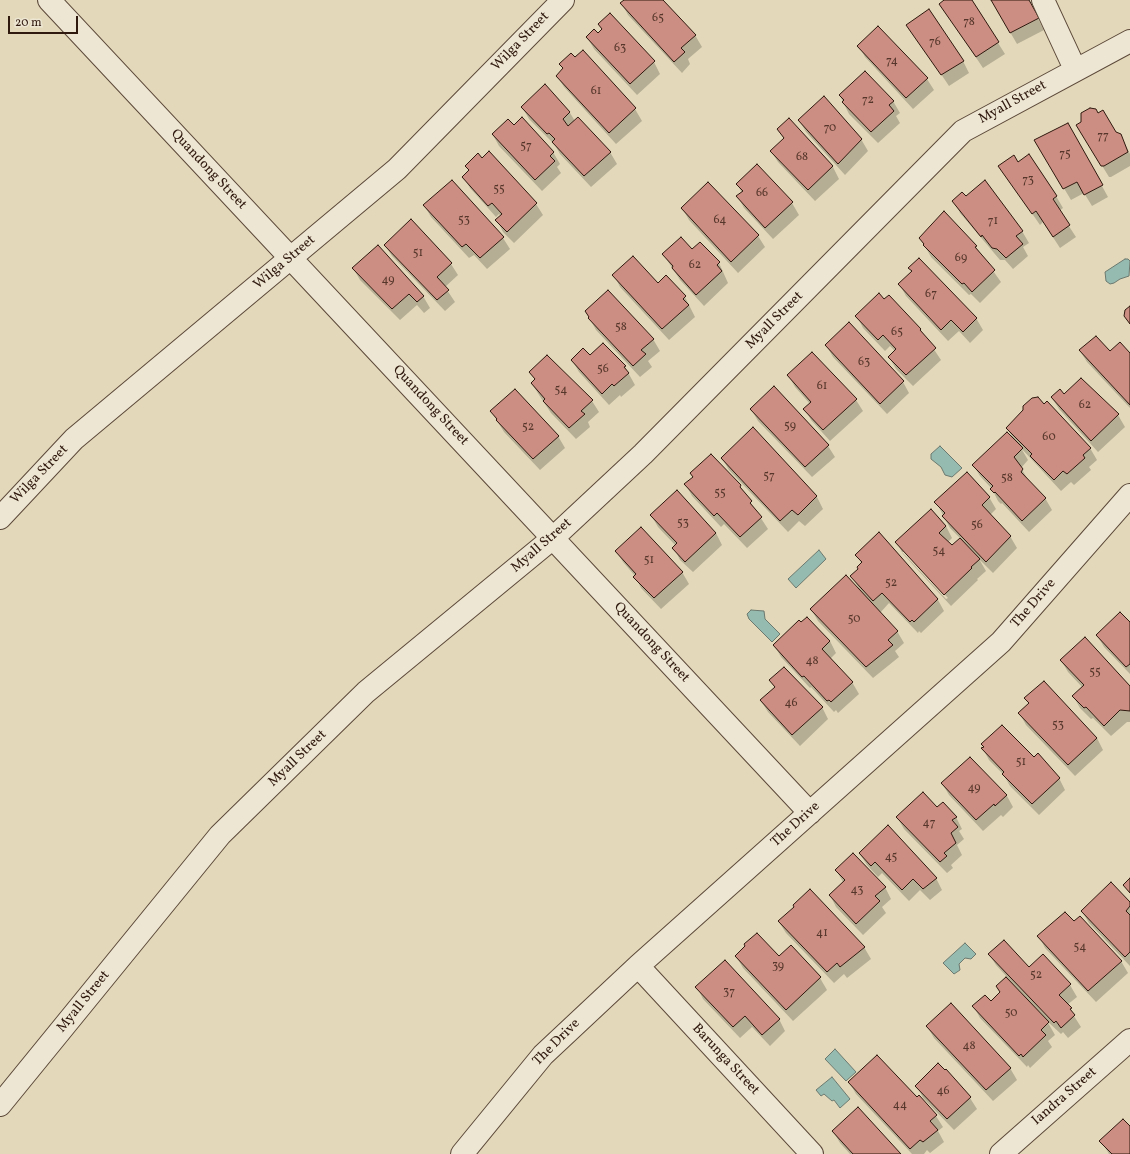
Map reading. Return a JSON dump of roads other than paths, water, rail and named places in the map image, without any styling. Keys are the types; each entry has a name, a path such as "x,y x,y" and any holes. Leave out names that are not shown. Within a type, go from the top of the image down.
{"street":[{"name":"Quandong Street","path":"49,0 810,813"},
{"name":"Wilga Street","path":"0,518 74,439 397,169 562,0"},
{"path":"1043,0 1075,69"},
{"name":"Myall Street","path":"0,1105 220,835 366,692 553,538 643,454 963,131 1130,40"},
{"name":"The Drive","path":"462,1154 543,1056 638,966 1000,642 1130,495"},
{"name":"Barunga Street","path":"638,966 812,1154"},
{"name":"Iandra Street","path":"1001,1154 1130,1040"}],"water":[{"path":"1125,259 1130,261 1129,276 1110,284 1106,281 1105,272"},
{"path":"940,446 962,468 952,477 945,475 941,467 931,459 931,454"},
{"path":"819,550 826,559 796,588 788,579"},
{"path":"751,610 764,611 765,619 780,634 772,642 749,619 747,614"},
{"path":"965,943 976,954 971,959 965,958 959,964 960,970 954,974 943,963"},
{"path":"835,1049 856,1072 846,1081 825,1059"},
{"path":"832,1077 850,1099 840,1108 834,1100 832,1101 824,1094 821,1096 816,1090"}]}
